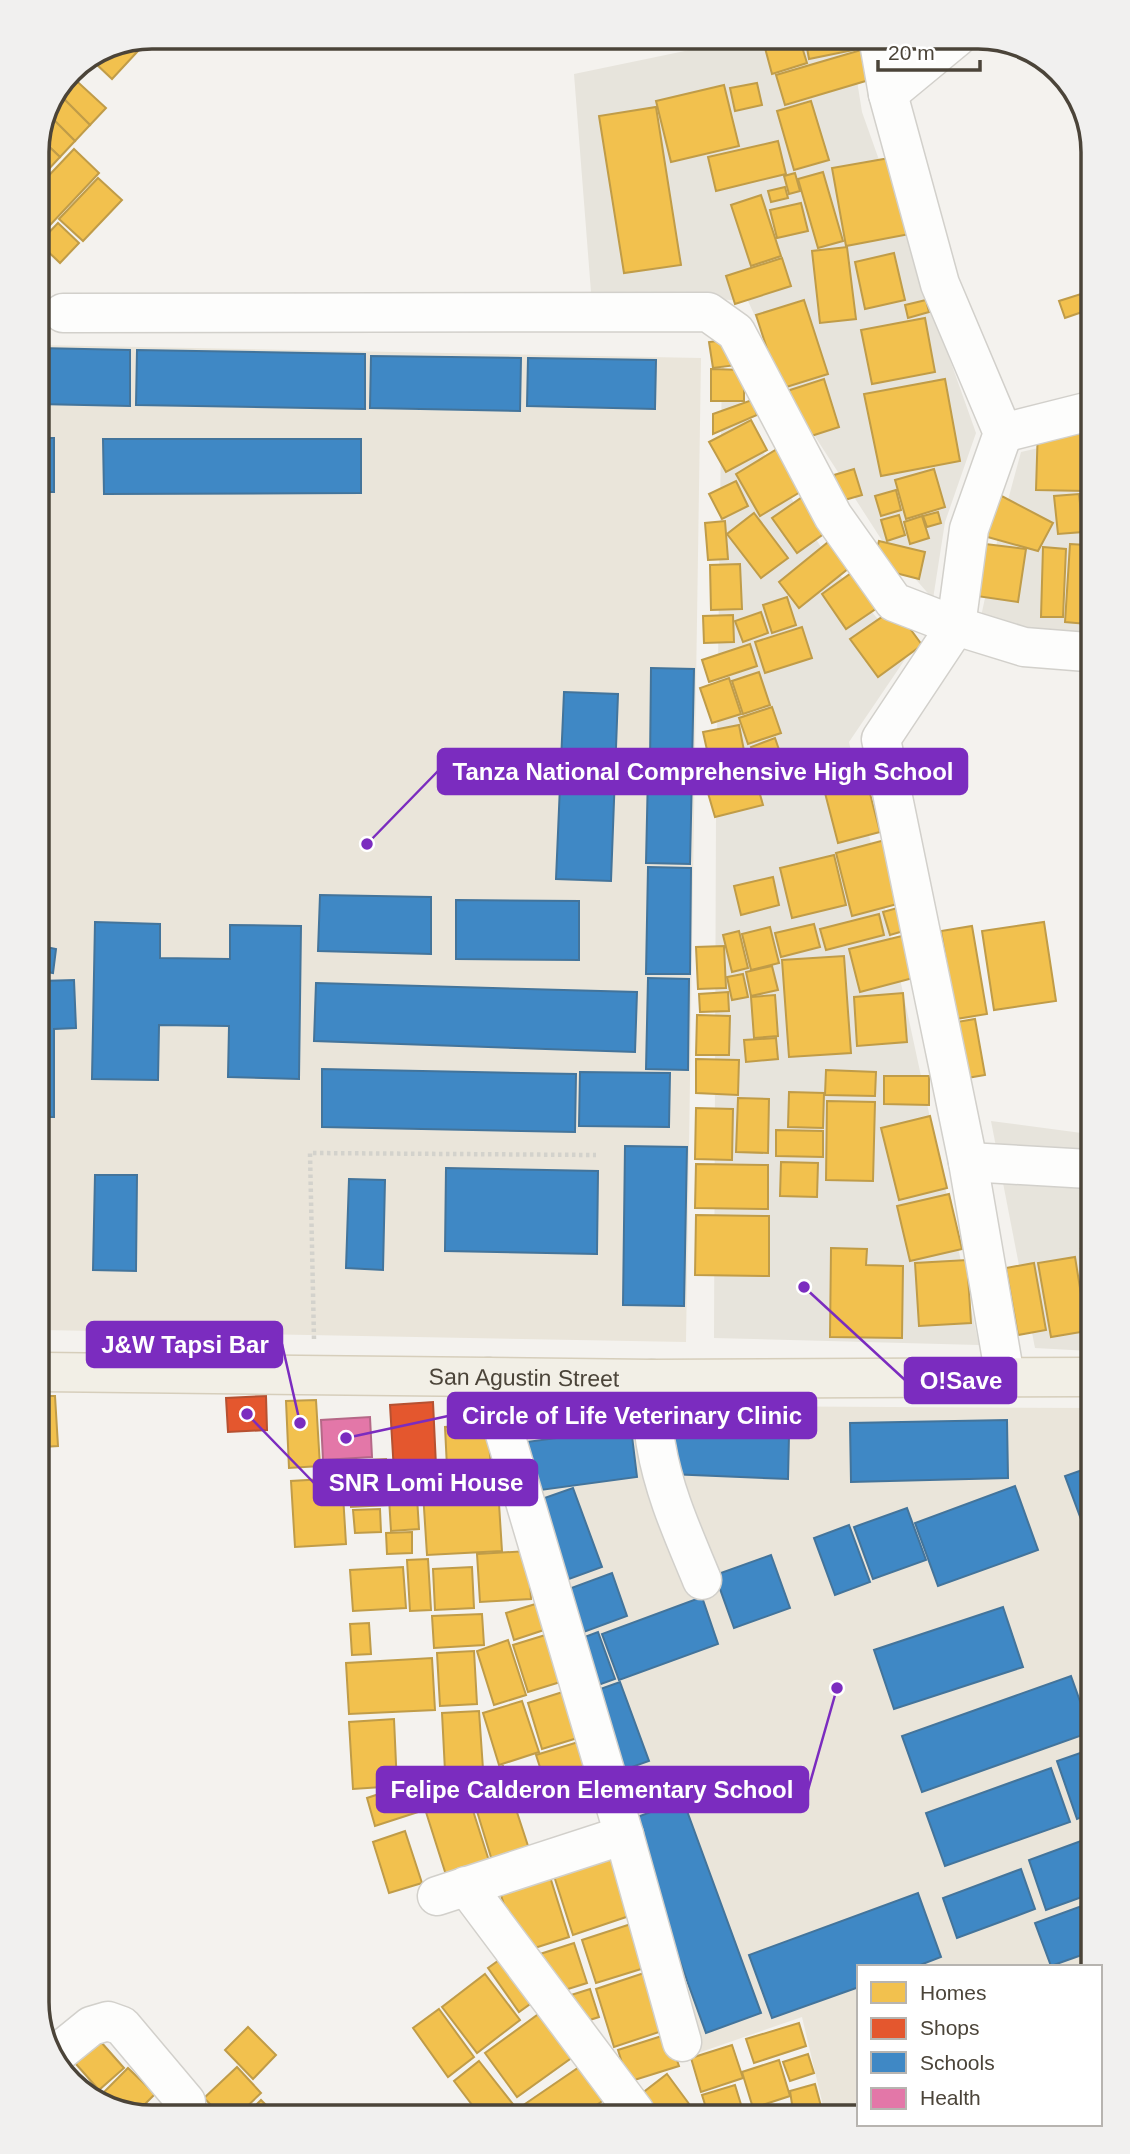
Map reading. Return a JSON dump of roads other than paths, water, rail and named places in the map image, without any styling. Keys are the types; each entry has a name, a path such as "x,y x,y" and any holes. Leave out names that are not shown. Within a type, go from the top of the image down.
{"main road":[{"name":"San Agustin Street","path":"49,1372 652,1379 1081,1377"}],"street":[{"path":"879,49 888,94 940,284 1003,433 969,528 956,626 881,739 968,1162 1004,1377"},
{"path":"888,94 942,49"},
{"path":"63,313 708,312 736,332 832,516 894,602 956,626 1024,647 1081,652"},
{"path":"1003,433 1081,413"},
{"path":"968,1162 1081,1169"},
{"path":"488,1377 624,1835 682,2042"},
{"path":"652,1379 655,1443 660,1468 670,1501 702,1580"},
{"path":"624,1835 452,1891 629,2105"},
{"path":"61,2050 91,2026 108,2021 122,2025 186,2102"}],"place":[{"name":"Tanza National Comprehensive High School","path":"367,844"},
{"name":"O!Save","path":"804,1287"},
{"name":"SNR Lomi House","path":"247,1414"},
{"name":"J&W Tapsi Bar","path":"300,1423"},
{"name":"Circle of Life Veterinary Clinic","path":"346,1438"},
{"name":"Felipe Calderon Elementary School","path":"837,1688"}]}
